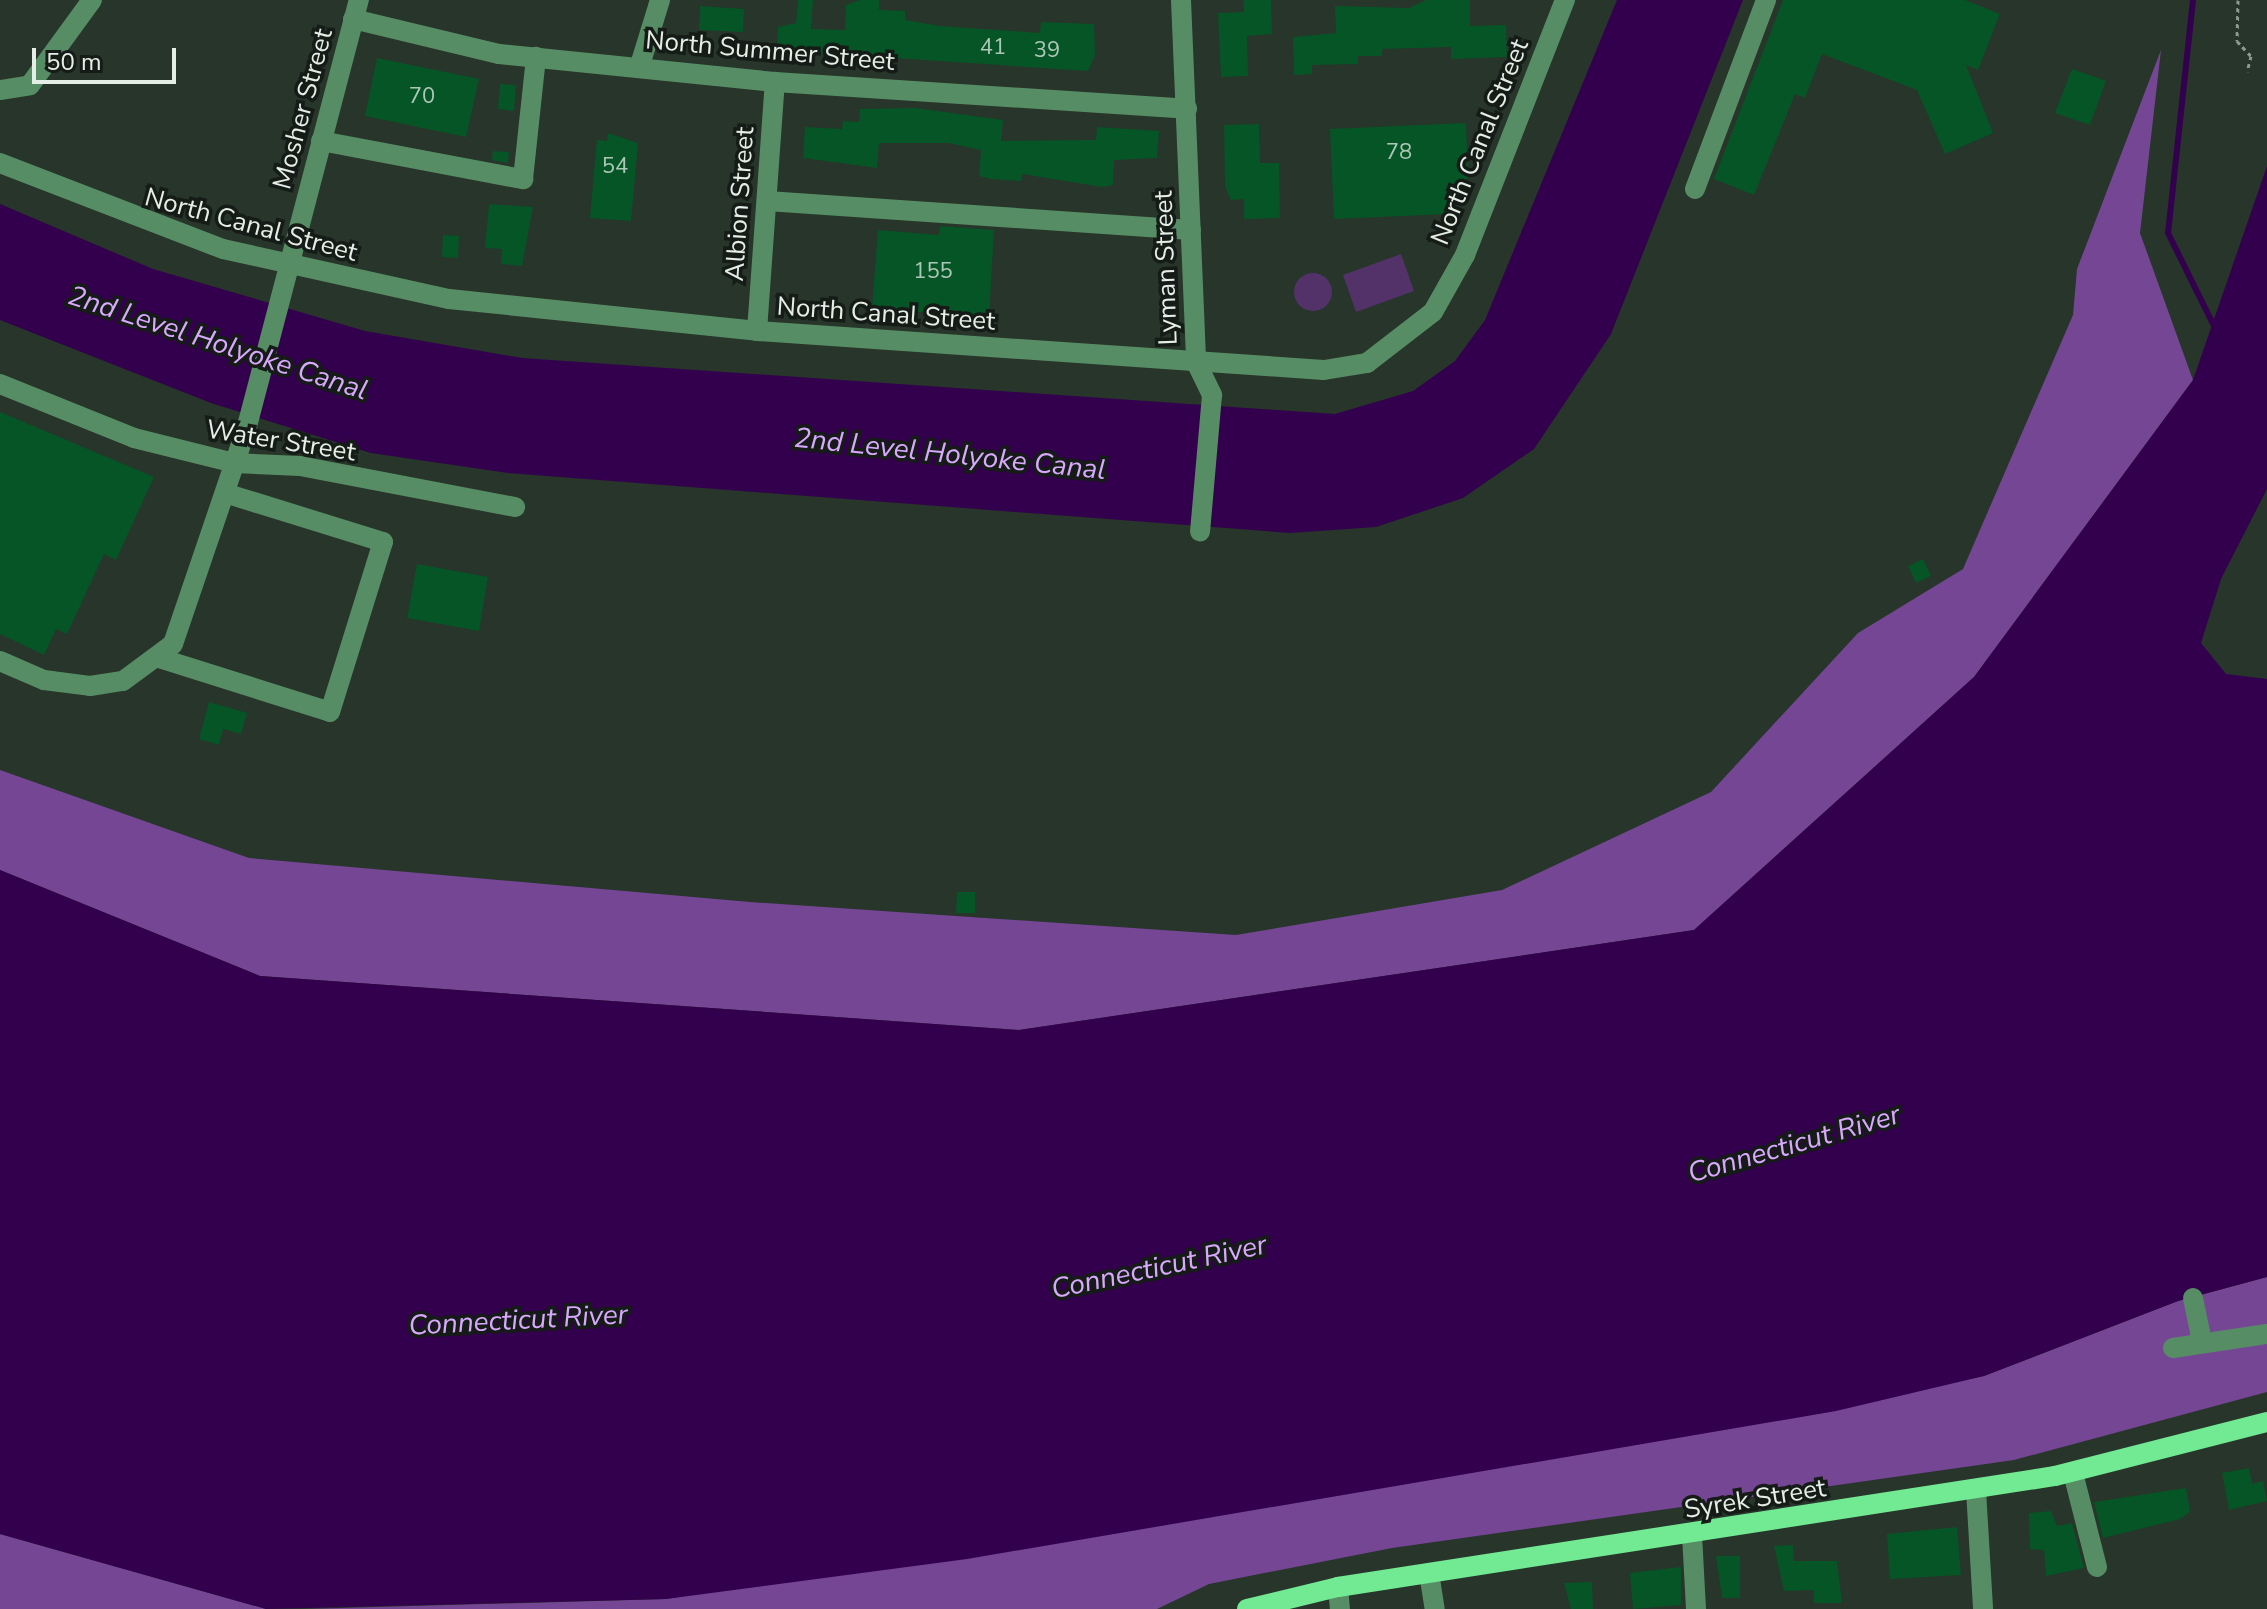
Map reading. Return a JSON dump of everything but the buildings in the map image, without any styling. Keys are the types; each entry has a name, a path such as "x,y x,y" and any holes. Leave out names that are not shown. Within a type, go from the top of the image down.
{"main road":[{"name":"Syrek Street","path":"1247,1609 1338,1587 1692,1535 2073,1473 2267,1422"}],"street":[{"path":"0,90 30,85 92,0"},
{"path":"640,65 660,0"},
{"name":"Lyman Street","path":"1181,0 1196,362 1211,404 1200,531"},
{"name":"North Canal Street","path":"0,163 121,216 289,265 537,312 757,331 1324,370 1367,363 1433,312 1465,255 1565,0"},
{"path":"1695,189 1766,0"},
{"name":"North Summer Street","path":"356,10 536,57 640,65 775,82 1187,109"},
{"name":"Mosher Street","path":"159,658 173,644 248,423 356,10"},
{"path":"321,141 523,179 536,57"},
{"name":"Albion Street","path":"757,331 775,82"},
{"path":"767,201 1191,230"},
{"name":"Water Street","path":"0,384 134,438 234,463 300,466 515,507"},
{"path":"0,661 44,680 90,686 123,681 159,658 330,712 383,542 225,493"},
{"path":"2193,1298 2202,1342"},
{"path":"2173,1348 2267,1334"},
{"path":"2073,1473 2097,1567"},
{"path":"1976,1490 1983,1609"},
{"path":"1692,1535 1696,1609"},
{"path":"1429,1573 1435,1609"},
{"path":"1338,1587 1340,1609"}],"path":[{"path":"2238,0 2237,41 2251,56 2247,72"}],"shaded area":[{"path":"2161,50 2140,233 2193,380 1974,677 1694,930 1019,1030 260,976 0,870 0,770 249,858 750,902 1236,935 1502,890 1711,792 1858,633 1963,569 2073,315 2077,269"},
{"path":"1401,254 1414,291 1356,312 1343,275"},
{"path":"1313,273 1326,279 1332,292 1326,305 1313,311 1300,305 1294,292 1300,279"},
{"path":"2267,1277 2267,1392 2014,1460 1392,1548 1209,1584 1157,1609 305,1609 666,1599 1984,1376 2178,1301"},
{"path":"0,1534 266,1609 0,1609"}],"water":[{"name":"2nd Level Holyoke Canal","path":"1617,0 1743,0 1611,334 1534,449 1463,498 1376,527 1290,533 508,473 371,453 211,403 0,320 0,204 153,269 365,331 522,358 1335,414 1413,391 1455,361 1485,320"},
{"name":"Connecticut River","path":"2267,166 2267,489 2221,579 2201,643 2226,674 2267,679 2267,1277 2178,1301 1984,1376 1836,1411 967,1559 666,1599 266,1609 0,1534 0,870 260,976 1019,1030 1694,930 1974,677 2193,380"}],"waterway":[{"path":"2193,0 2168,233 2213,324"}]}
